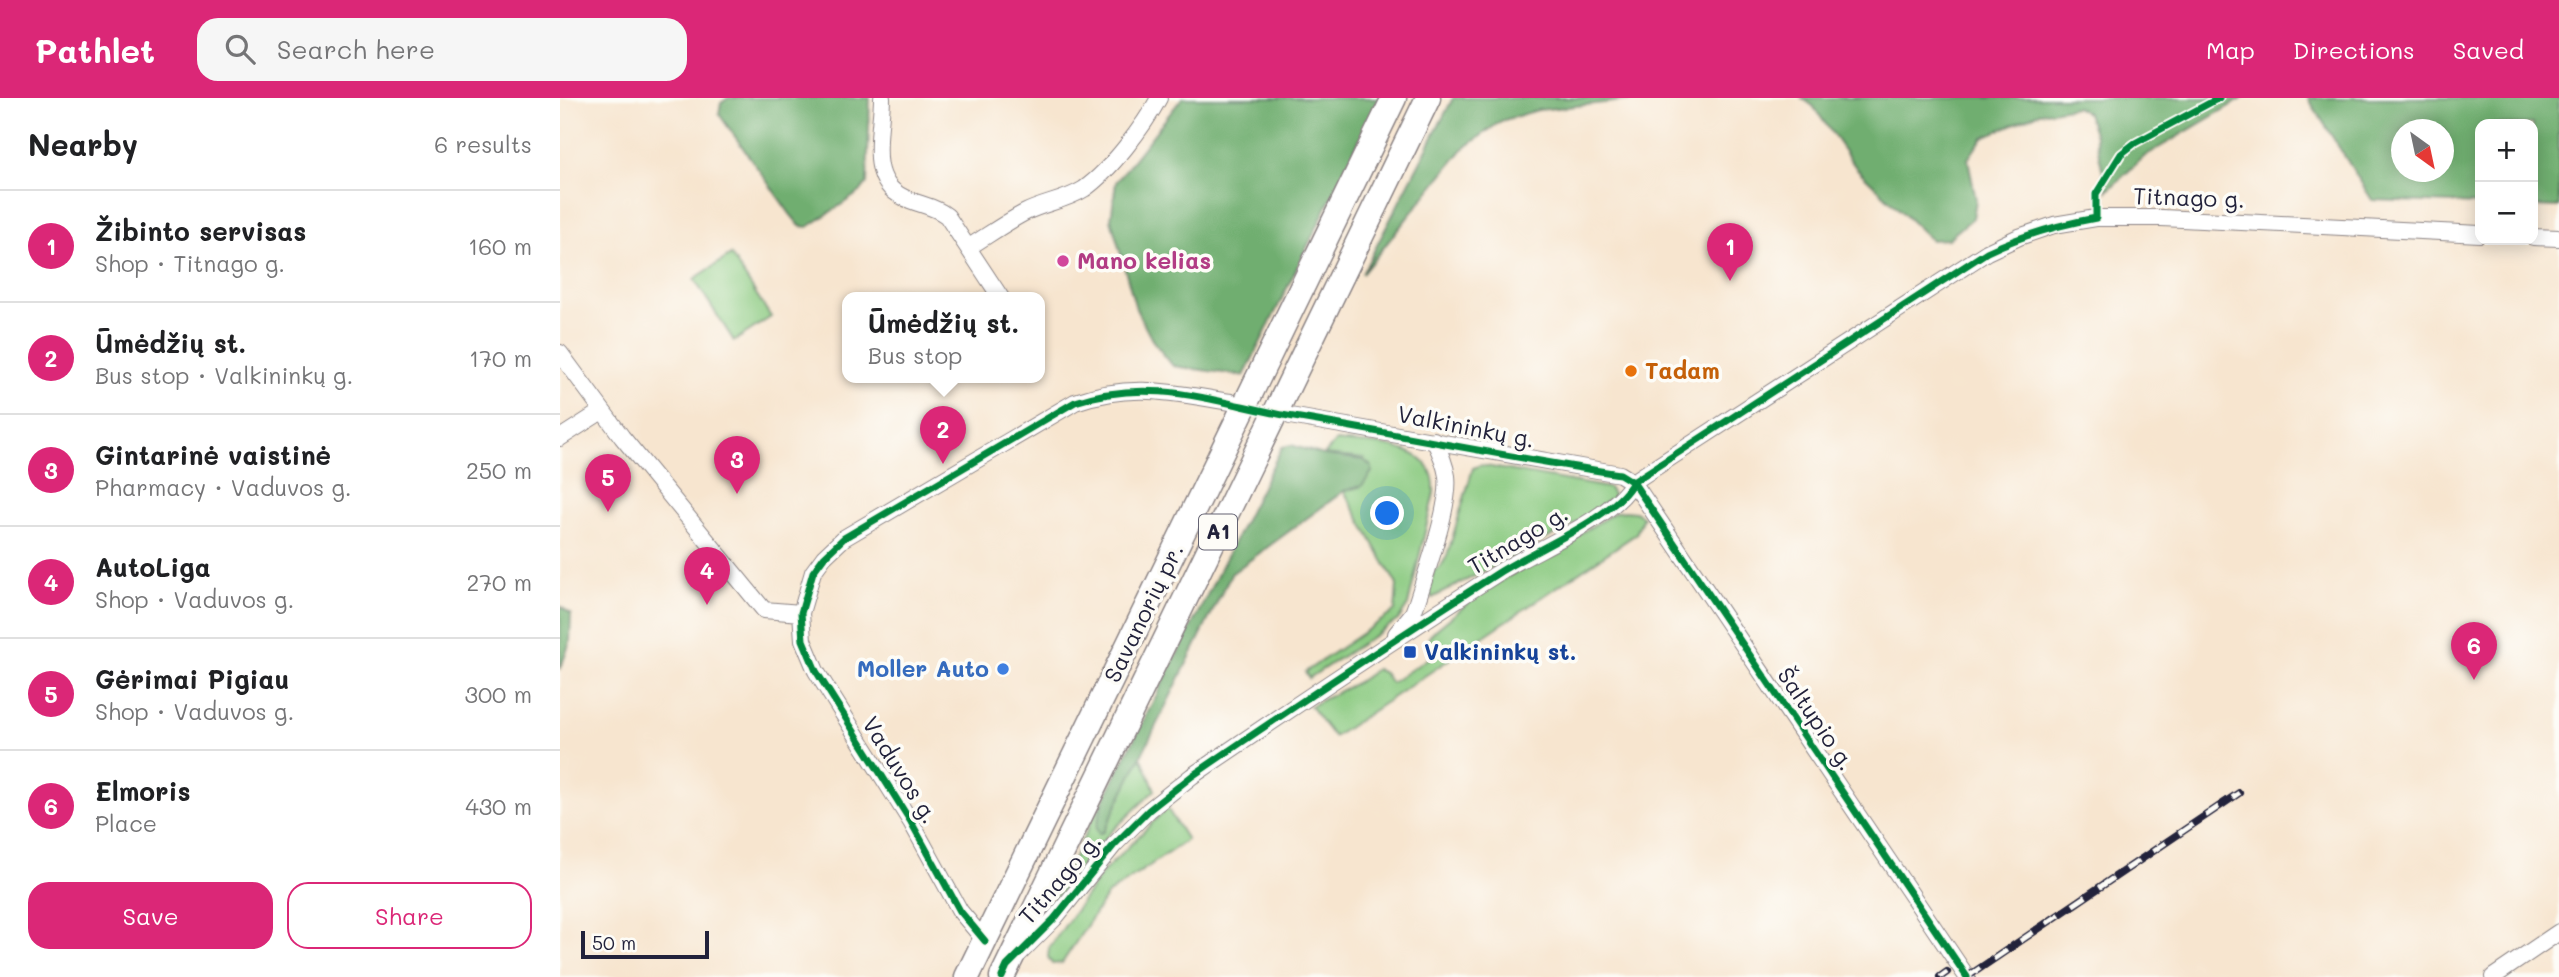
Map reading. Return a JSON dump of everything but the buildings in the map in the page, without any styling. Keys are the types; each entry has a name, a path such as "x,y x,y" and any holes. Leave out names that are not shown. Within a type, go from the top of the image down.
{"highway":[{"name":"Savanorių pr.","path":"967,977 1394,98"},
{"name":"Savanorių pr.","path":"1004,972 1429,98"}],"street":[{"path":"882,98 878,150 881,173 887,186 903,197 936,207 947,216 996,292"},
{"path":"969,247 1023,214 1062,200 1085,188 1101,174 1147,119 1159,98"},
{"name":"Titnago g.","path":"1004,972 1054,919 1114,845 1149,810 1192,776 1501,571 1622,499 1633,482 1987,252 2054,225 2096,218 2162,218 2475,234"},
{"path":"2538,237 2559,238"},
{"path":"560,353 601,411 764,610 801,613 813,572 844,538 1075,402 1097,394 1122,390 1149,390 1231,402"},
{"path":"560,438 601,411"},
{"name":"Valkininkų g.","path":"1290,416 1620,474 1633,482"},
{"path":"1384,648 1413,612 1446,503 1448,478 1434,440"},
{"name":"Šaltupio g.","path":"1633,482 1967,977"},
{"name":"Vaduvos g.","path":"801,613 803,640 816,671 911,822 960,911 985,941"},
{"path":"2493,977 2559,932"}],"green space":[{"path":"728,98 870,98 867,183 860,192 808,227 800,226 719,114 721,103"},
{"path":"1182,98 1380,98 1244,376 1173,366 1152,340 1136,309 1111,219 1116,182"},
{"path":"1453,98 1651,98 1538,110 1501,121 1462,150 1362,274"},
{"path":"1802,98 2243,98 2145,156 2107,191 2087,113 2076,107 2039,113 1983,137 1968,159 1976,200 1973,218 1948,239 1931,240 1857,169 1813,106"},
{"path":"2308,98 2559,98 2559,207 2538,206 2538,119 2475,119 2475,204 2372,200"},
{"path":"731,255 771,317 734,341 694,279"},
{"path":"1336,441 1384,446 1414,455 1425,464 1432,476 1434,493 1408,605 1398,620 1309,678 1305,672 1395,611 1397,585 1344,491 1362,486 1364,459 1324,455"},
{"path":"1291,445 1324,455 1364,460 1372,467 1372,472 1362,486 1344,491 1231,574 1104,831 1099,834 1096,828 1104,799 1282,447"},
{"path":"1480,465 1609,488 1614,496 1579,522 1432,598 1429,591 1434,570 1440,568 1447,556 1473,468"},
{"path":"1616,512 1635,512 1643,517 1636,534 1334,737 1310,706 1358,682 1376,669 1384,673 1391,683 1436,653 1428,639 1432,633 1479,594"},
{"path":"560,606 571,614 570,642 560,670"},
{"path":"1140,754 1155,790 1109,834 1047,912 1097,810 1104,799 1097,828 1104,831"},
{"path":"1167,808 1187,840 1107,895 1062,963 1052,964 1048,957 1049,948 1103,872"}],"railway":[{"path":"1967,977 2239,793"},
{"path":"1940,977 1947,972"}],"cycle path":[{"path":"1002,977 1007,966 1054,919 1114,845 1149,810 1192,776 1498,573 1591,521 1623,496 1633,482 1987,252 2040,231 2096,218 2096,194 2121,154 2135,143 2219,98"},
{"path":"985,941 960,911 911,822 816,671 803,640 801,613 813,572 844,538 1075,402 1132,391 1185,394 1294,417 1620,474 1633,482 1967,977"}],"place":[{"name":"Mano kelias","path":"1063,261"},
{"name":"Žibinto servisas","path":"1730,281"},
{"name":"Tadam","path":"1631,371"},
{"name":"Ūmėdžių st.","path":"943,464"},
{"name":"Gintarinė vaistinė","path":"737,494"},
{"name":"Gėrimai Pigiau","path":"608,512"},
{"name":"AutoLiga","path":"707,605"},
{"name":"Valkininkų st.","path":"1410,652"},
{"name":"Moller Auto","path":"1003,669"},
{"name":"Elmoris","path":"2474,680"}]}
